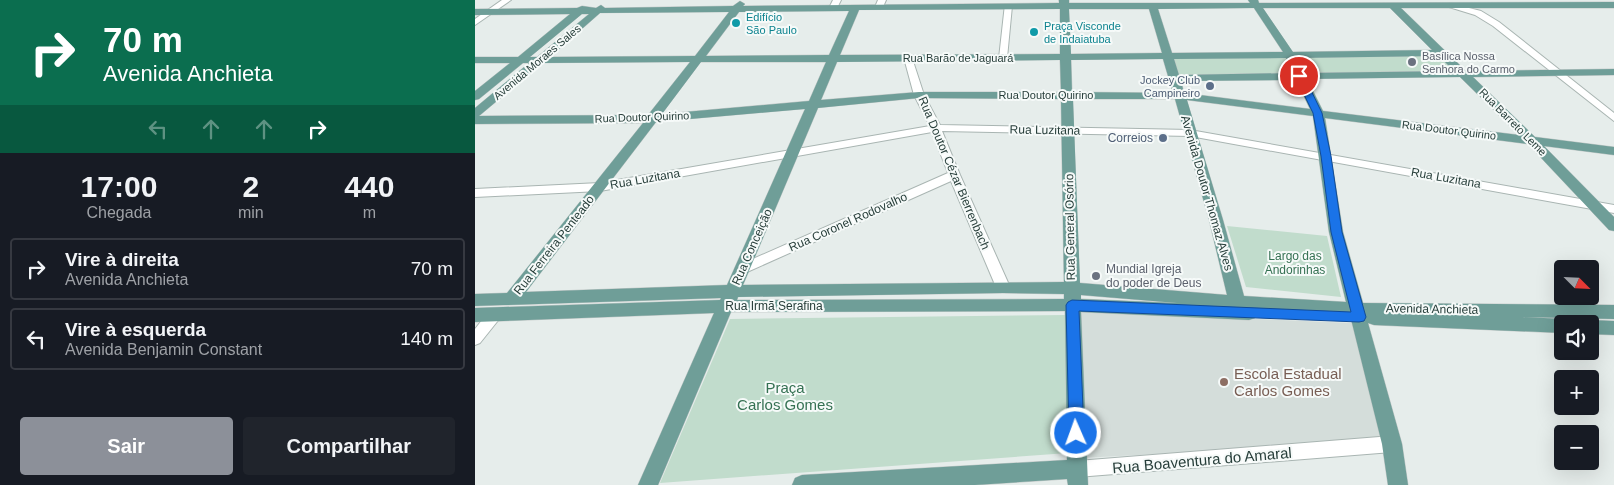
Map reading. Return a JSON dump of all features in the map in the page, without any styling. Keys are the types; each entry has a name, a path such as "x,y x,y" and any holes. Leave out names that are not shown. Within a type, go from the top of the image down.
{"main road":[{"path":"595,5 609,0"},
{"path":"1419,4 1465,0"},
{"path":"595,5 835,4 855,8 880,4 1008,3 1389,2 1452,5 1614,5"},
{"name":"Rua Barreto Leme","path":"1389,2 1532,141 1614,226"},
{"name":"Rua General Osório","path":"1064,3 1078,477"},
{"name":"Avenida Doutor Thomaz Alves","path":"1151,3 1175,78 1237,302"},
{"path":"1255,3 1290,55 1318,113 1336,232 1392,444 1398,485"},
{"name":"Avenida Moraes Sales","path":"475,97 580,10 595,5"},
{"name":"Avenida Moraes Sales","path":"475,114 541,59 595,5"},
{"name":"Rua Ferreira Penteado","path":"511,299 600,187 739,5"},
{"name":"Rua Conceição","path":"648,485 855,8"},
{"path":"475,12 580,10"},
{"name":"Rua Barão de Jaguará","path":"475,60 1003,58 1441,53"},
{"path":"1175,78 1614,72"},
{"name":"Rua Doutor Quirino","path":"475,120 651,118 919,95 1179,96 1614,152"},
{"name":"Rua Irmã Serafina","path":"475,315 730,299 1003,287 1072,297"},
{"name":"Rua Irmã Serafina","path":"475,300 1072,297"},
{"name":"Avenida Anchieta","path":"1072,297 1237,302 1358,313 1614,312"},
{"name":"Avenida Anchieta","path":"1072,297 1554,325"},
{"path":"1599,327 1614,328"},
{"name":"Rua Boaventura do Amaral","path":"802,485 1078,477"}],"street":[{"path":"475,23 507,0"},
{"path":"1003,58 1008,3"},
{"path":"1452,5 1485,17 1614,118"},
{"name":"Rua Doutor Cézar Bierrenbach","path":"908,58 919,95 936,128 954,175 1003,287"},
{"name":"Rua Luzitana","path":"475,193 600,187 936,128 1190,133 1614,209"},
{"name":"Rua Coronel Rodovalho","path":"742,269 954,175"},
{"path":"475,339 495,314"},
{"name":"Rua Boaventura do Amaral","path":"1078,477 1392,444"}],"shaded area":[{"name":"Escola Estadual Carlos Gomes","path":"1076,311 1352,323 1387,442 1081,458"}],"green space":[{"path":"1440,53 1462,73 1175,78 1168,54"},
{"name":"Largo das Andorinhas","path":"1227,226 1327,236 1341,297 1246,287"},
{"name":"Praça Carlos Gomes","path":"1066,315 1068,453 660,483 730,319"}],"place":[{"name":"Edifício São Paulo","path":"736,23"},
{"name":"Praça Visconde de Indaiatuba","path":"1034,32"},
{"name":"Basílica Nossa Senhora do Carmo","path":"1412,62"},
{"name":"Jockey Club Campineiro","path":"1210,86"},
{"name":"Correios","path":"1163,138"},
{"name":"Mundial Igreja do poder de Deus","path":"1096,276"},
{"name":"Escola Estadual Carlos Gomes","path":"1224,382"}],"route":[{"path":"1076,433 1072,305 1359,317 1336,232 1318,113 1299,76"}]}
